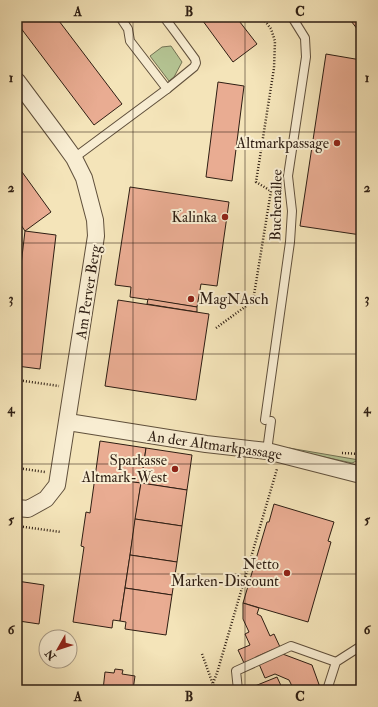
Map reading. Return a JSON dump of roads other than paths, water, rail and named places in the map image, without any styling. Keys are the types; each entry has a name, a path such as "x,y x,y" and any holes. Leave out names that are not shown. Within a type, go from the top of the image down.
{"street":[{"name":"Am Perver Berg","path":"17,81 74,158 84,178 95,220 96,236 57,485 46,500 23,509"},
{"name":"An der Altmarkpassage","path":"68,422 206,444 274,452 361,475"}],"lane":[{"path":"120,17 128,29 130,41 167,89"},
{"path":"74,158 193,68 196,63 195,59 164,17"},
{"name":"Buchenallee","path":"274,452 268,420 290,242 292,210 288,176 306,57 305,38 292,17"},
{"path":"238,690 236,671 291,646 336,662"},
{"path":"327,690 336,662 361,646"}],"place":[{"name":"Altmarkpassage","path":"337,143"},
{"name":"Kalinka","path":"225,217"},
{"name":"MagNAsch","path":"191,299"},
{"name":"Sparkasse Altmark-West","path":"175,469"},
{"name":"Netto Marken-Discount","path":"287,573"}]}
